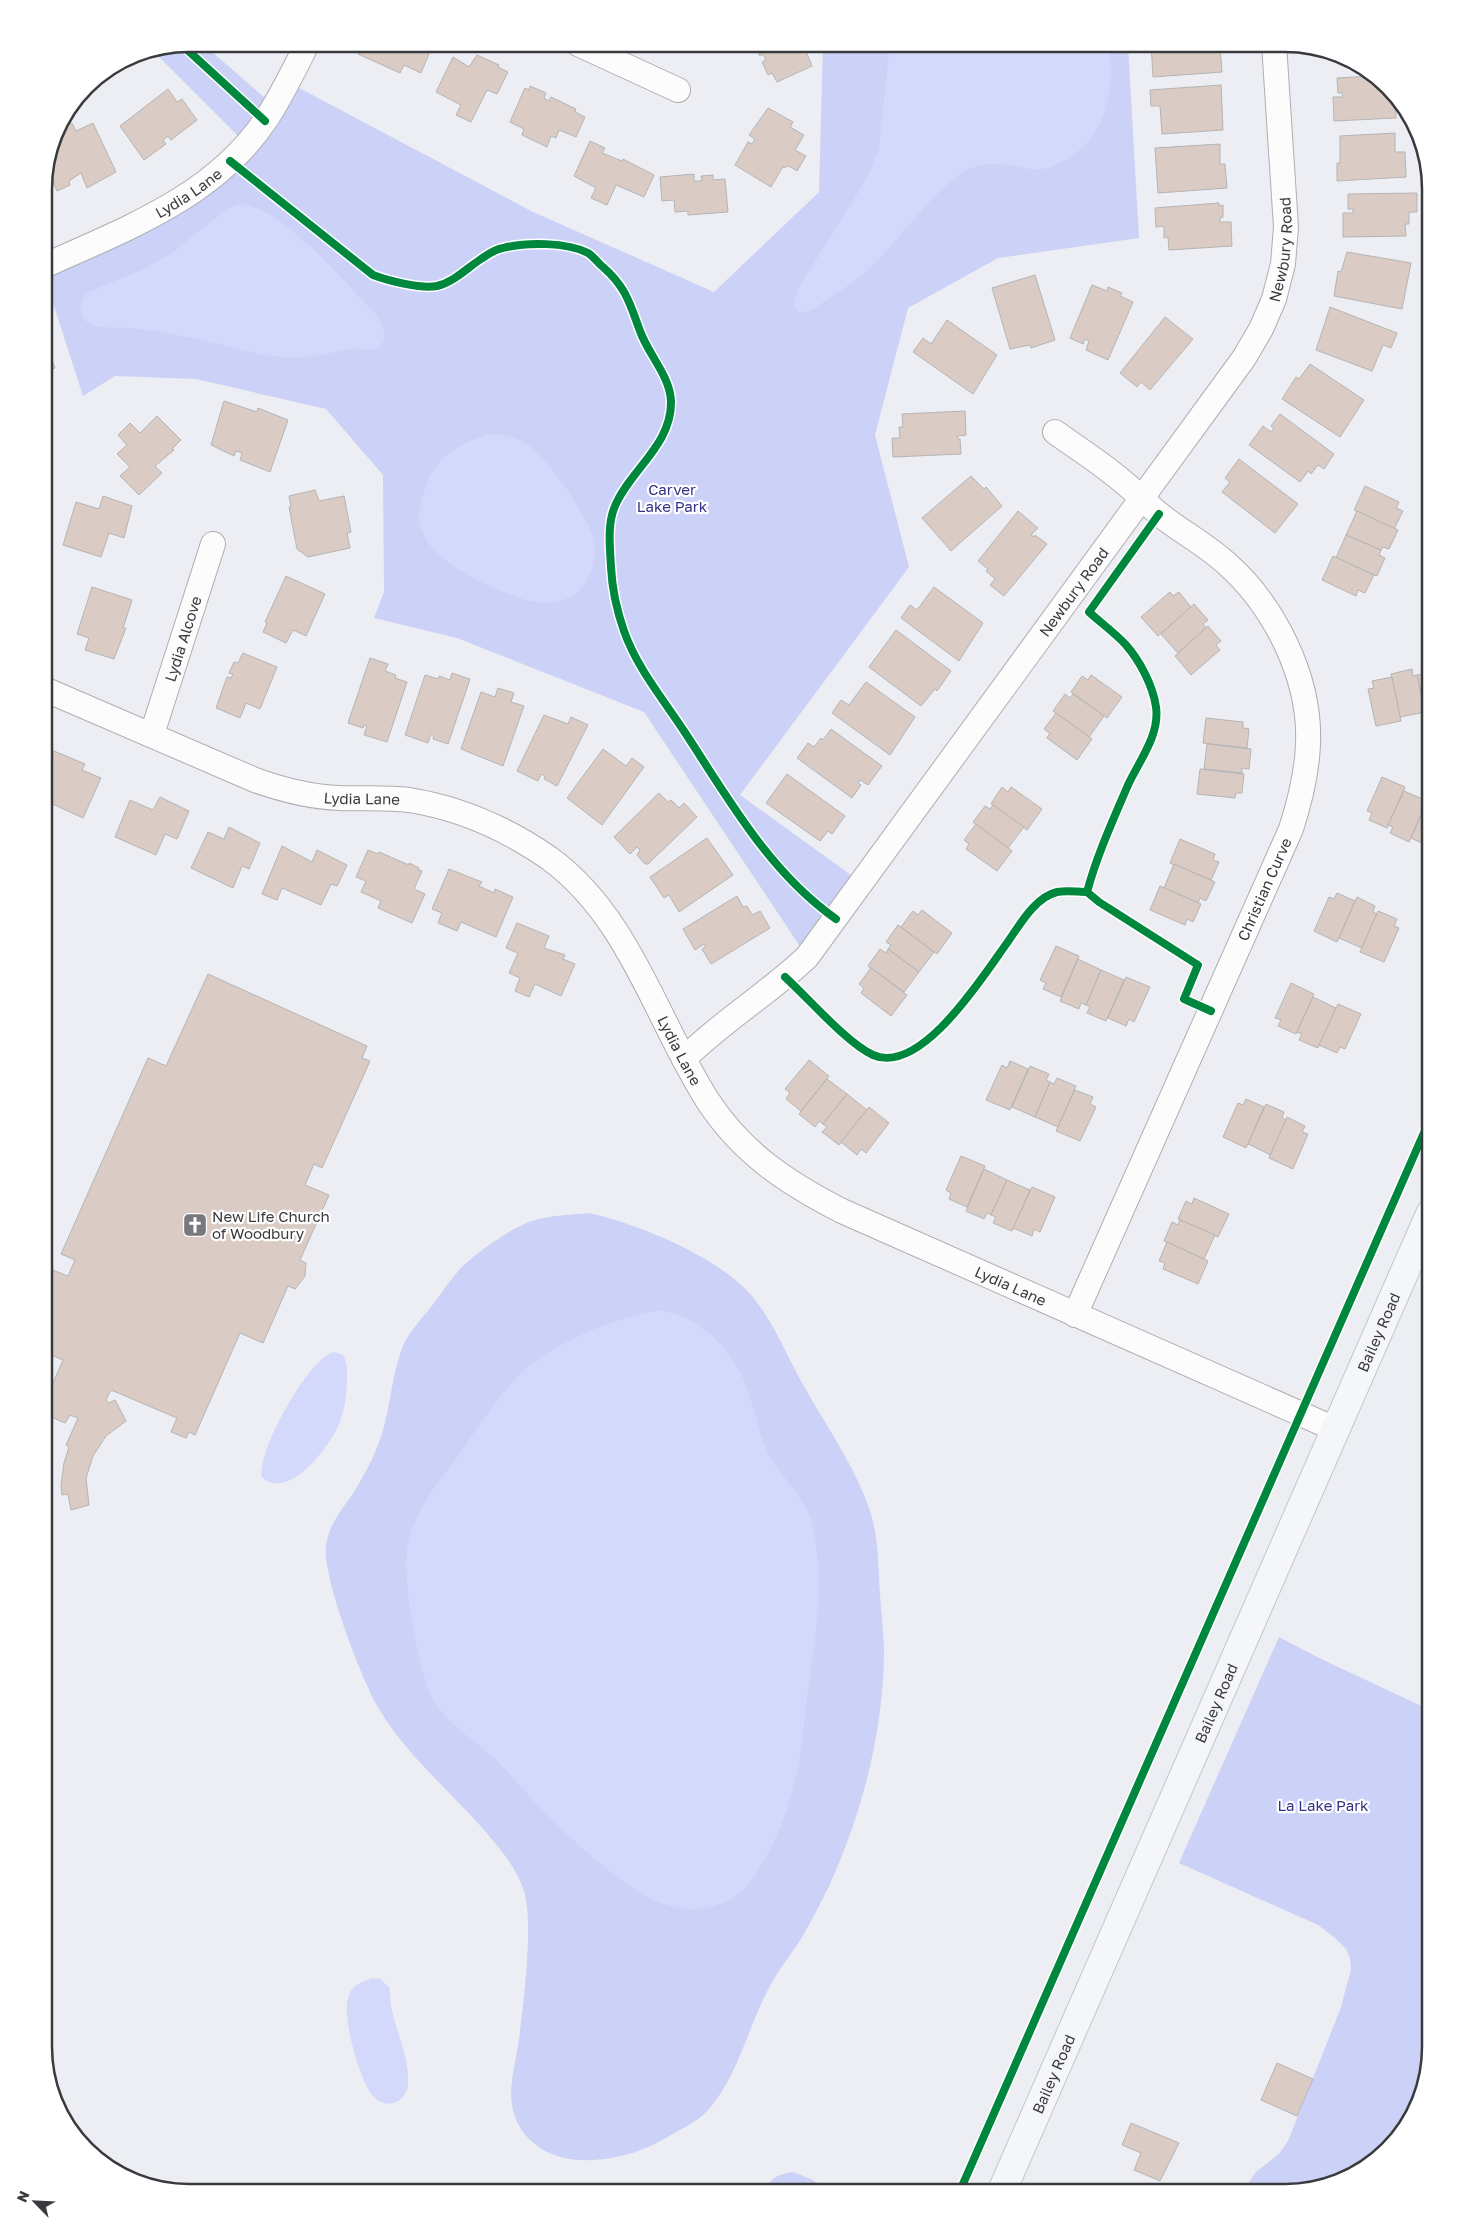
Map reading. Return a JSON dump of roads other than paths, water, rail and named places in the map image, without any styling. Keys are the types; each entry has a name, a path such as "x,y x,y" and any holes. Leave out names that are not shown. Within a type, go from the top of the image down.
{"main road":[{"name":"Bailey Road","path":"1005,2184 1422,1232"}],"street":[{"name":"Lydia Lane","path":"53,262 161,212 210,179 246,144 265,121 302,53"},
{"path":"598,53 678,90"},
{"name":"Newbury Road","path":"684,1058 701,1042 786,977 808,957 1244,358 1261,329 1274,299 1283,264 1286,227 1275,53"},
{"name":"Christian Curve","path":"1055,432 1122,481 1159,514 1227,563 1246,583 1271,616 1296,667 1305,706 1309,742 1302,797 1291,829 1075,1315"},
{"name":"Lydia Alcove","path":"152,734 213,544"},
{"name":"Lydia Lane","path":"53,693 280,789 326,798 391,799 431,804 484,821 526,844 565,872 610,921 709,1102 734,1134 761,1161 784,1180 842,1211 1335,1429"}],"place":[{"name":"New Life Church of Woodbury","path":"195,1225"}],"park label":[{"name":"Carver Lake Park","path":"672,498"},
{"name":"La Lake Park","path":"1323,1805"}]}
